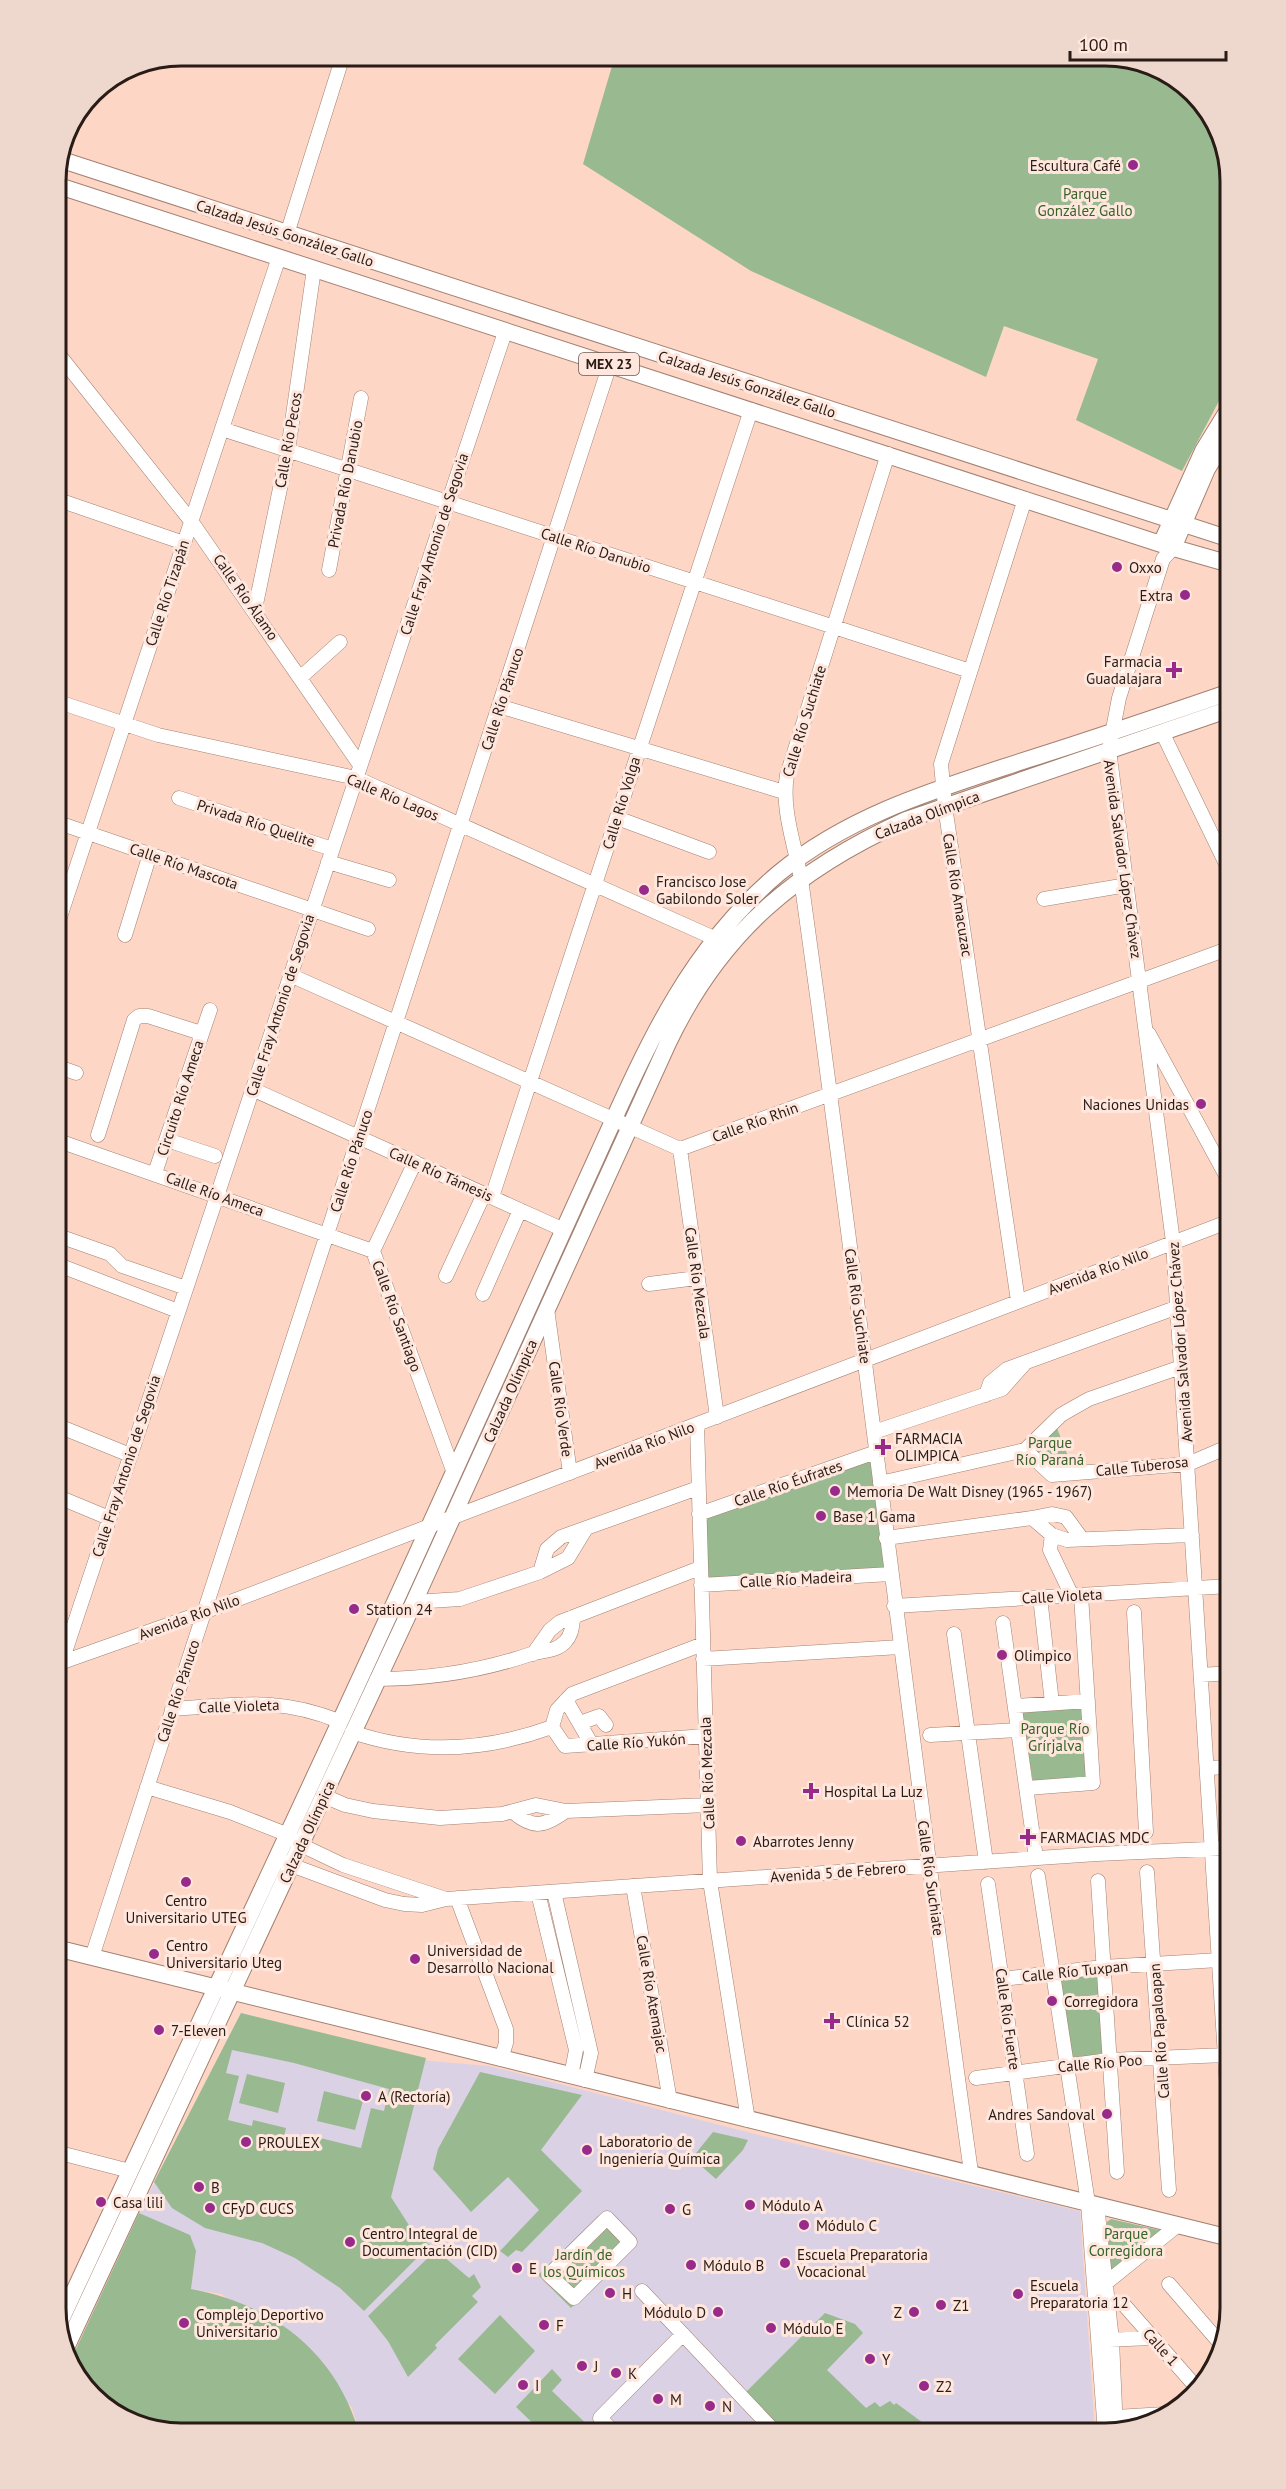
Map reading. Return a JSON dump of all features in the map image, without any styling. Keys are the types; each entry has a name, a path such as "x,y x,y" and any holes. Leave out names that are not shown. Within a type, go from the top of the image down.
{"main road":[{"name":"Calzada Jesús González Gallo","path":"68,162 1220,536"},
{"name":"Calzada Jesús González Gallo","path":"66,188 1025,499 1166,550 1220,562"},
{"path":"452,288 502,331"},
{"name":"Avenida Salvador López Chávez","path":"1166,550 1203,451 1220,424"},
{"name":"Avenida Salvador López Chávez","path":"1176,522 1220,448"},
{"name":"Calzada Olímpica","path":"66,2309 454,1473 657,1028 682,983 714,938 759,891 797,859 861,820 895,804 943,787 1220,695"},
{"name":"Calzada Olímpica","path":"70,2338 414,1602 679,1021 704,980 751,922 801,879 826,861 872,835 945,806 1220,712"},
{"path":"66,1950 1220,2236"}],"street":[{"path":"287,234 341,66"},
{"name":"Calle Río Tizapán","path":"66,898 279,257"},
{"name":"Calle Río Pecos","path":"255,609 288,450 314,268"},
{"name":"Calle Fray Antonio de Segovia","path":"66,1640 109,1518 448,502 502,331"},
{"name":"Calle Río Álamo","path":"66,364 191,521 255,609 360,765"},
{"name":"Calle Río Pánuco","path":"92,1957 610,364"},
{"name":"Privada Río Danubio","path":"329,570 361,398"},
{"name":"Calle Río Volga","path":"446,1276 488,1195 530,1082 751,410"},
{"name":"Calle Río Danubio","path":"222,429 970,671"},
{"name":"Calle Río Suchiate","path":"888,454 786,774 784,792 801,879 866,1360 894,1606 970,2172"},
{"name":"Calle Río Amacuzac","path":"1018,1301 945,806 941,764 1025,499"},
{"path":"66,502 184,543"},
{"name":"Avenida Salvador López Chávez","path":"1166,550 1111,733 1109,750 1173,1242 1212,1849 1220,1902"},
{"path":"301,676 340,642"},
{"name":"Calle Río Lagos","path":"66,704 158,735 356,778 714,938"},
{"path":"499,706 784,792"},
{"path":"1162,732 1220,851"},
{"name":"Privada Río Quelite","path":"179,798 389,880"},
{"path":"617,818 709,852"},
{"name":"Calle Río Mascota","path":"66,826 368,929"},
{"path":"125,935 150,854"},
{"path":"1044,899 1126,885"},
{"name":"Calle Río Rhin","path":"680,1149 1220,952"},
{"path":"290,975 680,1149"},
{"path":"201,1033 210,1010"},
{"name":"Circuito Río Ameca","path":"98,1135 135,1020 139,1016 148,1016 201,1033 155,1173"},
{"path":"1145,1027 1220,1165"},
{"path":"66,1070 76,1073"},
{"name":"Calle Río Támesis","path":"252,1089 564,1230"},
{"path":"167,1140 214,1156"},
{"name":"Calle Río Ameca","path":"66,1143 373,1251"},
{"name":"Calle Río Mezcala","path":"680,1149 717,1417"},
{"name":"Calle Río Santiago","path":"415,1162 373,1251 454,1473"},
{"path":"483,1294 520,1210"},
{"name":"Avenida Río Nilo","path":"66,1660 204,1612 1220,1225"},
{"path":"66,1239 112,1255 122,1266 186,1288"},
{"path":"66,1268 178,1311"},
{"path":"649,1284 698,1278"},
{"path":"874,1432 986,1395 990,1383 997,1375 1026,1362 1178,1307"},
{"name":"Calle Río Verde","path":"547,1310 570,1473"},
{"path":"880,1483 1025,1450 1061,1415 1089,1399 1181,1367"},
{"name":"Calle Río Mezcala","path":"697,1424 710,1881 748,2120"},
{"path":"66,1429 130,1455"},
{"name":"Calle Tuberosa","path":"1025,1450 1052,1475 1188,1464 1220,1450"},
{"name":"Calle Río Éufrates","path":"699,1514 876,1452"},
{"path":"540,1572 550,1544 561,1537 698,1488"},
{"path":"66,1500 109,1518"},
{"path":"886,1538 1052,1514 1066,1517 1082,1539"},
{"path":"1032,1518 1052,1535 1067,1540 1192,1535"},
{"path":"414,1602 449,1601 468,1597 540,1572 568,1558 585,1530"},
{"path":"1027,1788 1093,1782 1088,1701 1077,1595 1050,1550 1052,1535"},
{"path":"533,1654 550,1630 573,1617 700,1568"},
{"name":"Calle Río Madeira","path":"701,1585 891,1574"},
{"name":"Calle Violeta","path":"894,1606 1220,1587"},
{"path":"1040,1597 1052,1703"},
{"path":"1134,1612 1146,1832"},
{"path":"377,1679 406,1679 488,1669 553,1650 562,1645 570,1636 573,1617"},
{"path":"1003,1623 1036,1858"},
{"path":"954,1634 986,1862"},
{"path":"352,1732 411,1747 450,1748 491,1744 552,1727 555,1714 572,1694 703,1644"},
{"path":"703,1659 900,1647"},
{"path":"1201,1675 1220,1674"},
{"path":"566,1700 592,1745"},
{"path":"1015,1706 1088,1701"},
{"name":"Calle Violeta","path":"172,1709 275,1703 301,1707 339,1721"},
{"path":"580,1723 599,1716 606,1725"},
{"name":"Calle Río Yukón","path":"552,1727 566,1746 706,1736"},
{"path":"930,1736 1018,1730"},
{"path":"1207,1768 1220,1767"},
{"name":"Avenida 5 de Febrero","path":"147,1787 231,1812 286,1834 301,1845 383,1880 452,1898"},
{"path":"324,1796 345,1805 411,1816 473,1818 513,1812 536,1805 566,1811 708,1805"},
{"path":"513,1812 524,1821 535,1824 551,1821 566,1811"},
{"name":"Avenida 5 de Febrero","path":"274,1859 385,1900 422,1905 452,1898 1036,1858 1220,1849"},
{"name":"Calle Río Papaloapan","path":"1147,1872 1155,1964 1168,2190"},
{"path":"1038,1876 1066,2065 1092,2204 1116,2422"},
{"path":"1098,1881 1117,2172"},
{"name":"Calle Río Fuerte","path":"988,1884 1028,2154"},
{"name":"Calle Río Atemajac","path":"633,1886 670,2101"},
{"path":"554,1892 591,2053 578,2078"},
{"path":"538,1893 576,2050 578,2078"},
{"path":"452,1898 506,2029 506,2043 501,2059"},
{"name":"Avenida Salvador López Chávez","path":"1220,1954 1220,1967"},
{"name":"Calle Río Tuxpan","path":"1002,1979 1103,1967 1219,1960"},
{"name":"Calle Río Poo","path":"976,2078 1109,2060 1220,2055"},
{"path":"66,2155 130,2171"},
{"path":"606,2218 617,2228 630,2242 574,2298 549,2275 606,2218"},
{"path":"1101,2284 1178,2225"},
{"path":"1169,2284 1216,2338"},
{"path":"642,2290 767,2423"},
{"name":"Calle 1","path":"1125,2306 1192,2383"},
{"path":"605,2423 600,2418 683,2334"},
{"path":"1106,2340 1152,2338"},
{"path":"1105,2423 1106,2340"}],"shaded area":[{"path":"241,2013 430,2061 489,2066 755,2134 1080,2211 1094,2423 356,2423 352,2407 222,2294 191,2289 196,2251 139,2213"}],"green space":[{"name":"Parque González Gallo","path":"612,66 1112,66 1149,75 1175,90 1196,111 1211,137 1218,159 1220,181 1220,399 1182,471 1076,420 1098,359 1004,326 986,377 751,271 583,164"},
{"name":"Parque Río Paraná","path":"1055,1423 1074,1472 1052,1474 1027,1451"},
{"path":"876,1452 891,1574 701,1585 699,1514"},
{"name":"Parque Río Grírjalva","path":"1084,1704 1088,1778 1033,1782 1021,1707"},
{"path":"1101,1969 1101,1994 1062,2000 1058,1974"},
{"path":"1101,1996 1105,2056 1068,2063 1059,2002"},
{"path":"241,2013 426,2058 391,2197 412,2230 430,2245 364,2311 340,2288 295,2258 262,2243 205,2228 172,2208 154,2182","holes":["232,2050 294,2063 389,2089 384,2111 371,2108 361,2148 304,2134 302,2142 284,2137 286,2128 253,2120 252,2126 228,2120 239,2076 226,2073"]},
{"path":"480,2072 582,2095 541,2150 582,2191 522,2252 516,2250 508,2257 500,2251 539,2210 508,2177 471,2212 433,2169 438,2149"},
{"path":"247,2074 285,2083 278,2113 239,2103"},
{"path":"324,2091 363,2101 355,2130 317,2121"},
{"path":"713,2132 748,2140 743,2150 716,2179 692,2158"},
{"name":"Complejo Deportivo Universitario","path":"139,2213 190,2235 196,2251 191,2289 221,2296 248,2306 297,2336 334,2378 349,2404 356,2423 174,2423 159,2421 137,2414 111,2399 90,2378 75,2352"},
{"name":"Jardín de los Químicos","path":"598,2216 631,2250 571,2308 538,2275"},
{"name":"Parque Corregidora","path":"1111,2219 1163,2231 1109,2277 1107,2222"},
{"path":"436,2250 469,2278 474,2274 481,2287 472,2296 478,2302 435,2345 437,2348 408,2377 388,2341 368,2316"},
{"path":"825,2313 855,2324 863,2333 827,2370 866,2408 875,2402 880,2407 890,2401 923,2423 776,2423 746,2392"},
{"path":"500,2315 535,2351 495,2394 458,2359"},
{"path":"552,2369 562,2380 552,2391 586,2423 533,2423 516,2407"}],"place":[{"name":"Escultura Café","path":"1133,165"},
{"name":"Oxxo","path":"1117,567"},
{"name":"Extra","path":"1185,595"},
{"name":"Farmacia Guadalajara","path":"1174,670"},
{"name":"Francisco Jose Gabilondo Soler","path":"644,890"},
{"name":"Naciones Unidas","path":"1201,1104"},
{"name":"FARMACIA OLIMPICA","path":"883,1447"},
{"name":"Memoria De Walt Disney (1965 - 1967)","path":"835,1491"},
{"name":"Base 1 Gama","path":"821,1516"},
{"name":"Station 24","path":"354,1609"},
{"name":"Olimpico","path":"1002,1655"},
{"name":"Hospital La Luz","path":"811,1791"},
{"name":"FARMACIAS MDC","path":"1028,1837"},
{"name":"Abarrotes Jenny","path":"741,1841"},
{"name":"Centro Universitario UTEG","path":"186,1882"},
{"name":"Centro Universitario Uteg","path":"154,1954"},
{"name":"Universidad de Desarrollo Nacional","path":"415,1959"},
{"name":"Corregidora","path":"1052,2001"},
{"name":"Clínica 52","path":"832,2021"},
{"name":"7-Eleven","path":"159,2030"},
{"name":"A (Rectoría)","path":"366,2096"},
{"name":"Andres Sandoval","path":"1107,2114"},
{"name":"PROULEX","path":"246,2142"},
{"name":"Laboratorio de Ingeniería Química","path":"587,2150"},
{"name":"B","path":"199,2187"},
{"name":"Casa lili","path":"101,2202"},
{"name":"Módulo A","path":"750,2205"},
{"name":"CFyD CUCS","path":"210,2208"},
{"name":"G","path":"670,2209"},
{"name":"Módulo C","path":"804,2225"},
{"name":"Centro Integral de Documentación (CID)","path":"350,2242"},
{"name":"Escuela Preparatoria Vocacional","path":"785,2263"},
{"name":"Módulo B","path":"691,2265"},
{"name":"E","path":"517,2268"},
{"name":"H","path":"610,2293"},
{"name":"Escuela Preparatoria 12","path":"1018,2294"},
{"name":"Z1","path":"941,2305"},
{"name":"Módulo D","path":"718,2312"},
{"name":"Z","path":"914,2312"},
{"name":"Complejo Deportivo Universitario","path":"184,2323"},
{"name":"F","path":"544,2325"},
{"name":"Módulo E","path":"771,2328"},
{"name":"Y","path":"870,2359"},
{"name":"J","path":"582,2366"},
{"name":"K","path":"616,2373"},
{"name":"I","path":"523,2385"},
{"name":"Z2","path":"924,2386"},
{"name":"M","path":"658,2399"},
{"name":"N","path":"710,2406"}]}
